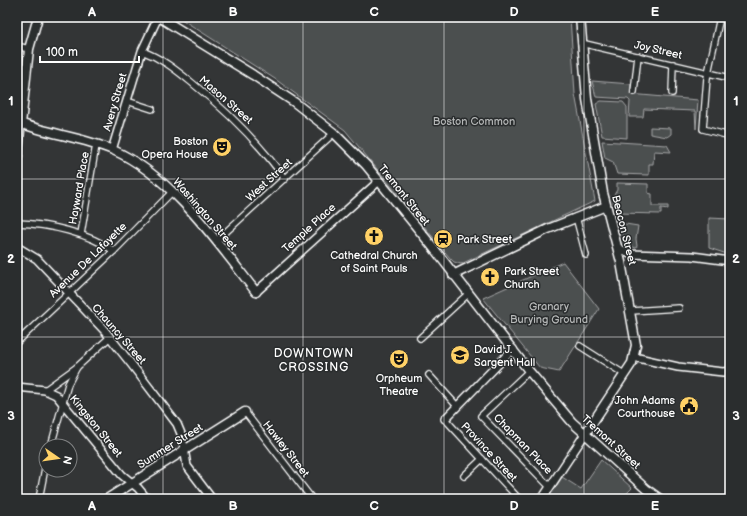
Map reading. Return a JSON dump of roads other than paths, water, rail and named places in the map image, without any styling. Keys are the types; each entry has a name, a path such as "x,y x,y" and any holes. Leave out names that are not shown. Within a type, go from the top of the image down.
{"main road":[{"path":"17,170 19,123 29,49 38,17"},
{"name":"Avery Street","path":"112,150 142,51 159,17"},
{"name":"Tremont Street","path":"159,17 222,54 294,102 334,133 379,181 572,422 646,489 660,499"},
{"name":"Beacon Street","path":"580,17 584,85 606,206 618,248 636,338 634,357 585,434"},
{"name":"Washington Street","path":"19,123 112,150 142,166 172,192 216,241 256,292"},
{"name":"Temple Place","path":"256,292 379,181"},
{"path":"453,274 576,217 606,206"},
{"name":"Chauncy Street","path":"17,247 37,259 110,337 177,424 182,436 188,470 212,499"},
{"path":"618,248 630,254 697,257 730,261"},
{"path":"445,419 513,349"},
{"path":"634,357 678,367 723,372 730,371"},
{"name":"Kingston Street","path":"17,387 45,390 56,395 122,475 138,488 148,499"},
{"name":"Summer Street","path":"106,499 245,412"},
{"path":"542,499 585,434"}],"street":[{"path":"720,17 708,73 703,129 730,136"},
{"name":"Joy Street","path":"581,43 730,78"},
{"path":"17,46 29,49"},
{"name":"Mason Street","path":"142,51 165,62 218,104 250,135 285,179"},
{"path":"634,92 638,56"},
{"path":"672,93 674,64"},
{"path":"127,101 152,109"},
{"name":"West Street","path":"216,241 334,133"},
{"name":"Hayward Place","path":"80,234 96,145"},
{"name":"Avenue De Lafayette","path":"17,342 114,251 172,192"},
{"path":"576,217 586,255"},
{"path":"17,222 80,234 99,241 114,251"},
{"path":"420,338 468,294"},
{"path":"631,311 679,308"},
{"path":"45,390 77,367 110,337"},
{"path":"580,346 624,374"},
{"path":"53,438 68,384 77,367"},
{"name":"Chapman Place","path":"529,370 481,416 550,487"},
{"path":"429,375 457,406"},
{"name":"Hawley Street","path":"245,412 312,499"},
{"name":"Province Street","path":"445,419 519,499"},
{"path":"464,476 482,459"},
{"path":"39,499 43,478"}],"place":[{"name":"Boston Opera House","path":"222,147"},
{"name":"Cathedral Church of Saint Pauls","path":"374,236"},
{"name":"Park Street","path":"443,239"},
{"name":"Park Street Church","path":"490,277"},
{"name":"David J. Sargent Hall","path":"460,355"},
{"name":"Orpheum Theatre","path":"399,359"},
{"name":"John Adams Courthouse","path":"689,406"}],"district":[{"name":"DOWNTOWN CROSSING","path":"314,360"}],"park label":[{"name":"Boston Common","path":"474,121"},
{"name":"Granary Burying Ground","path":"549,312"}]}
